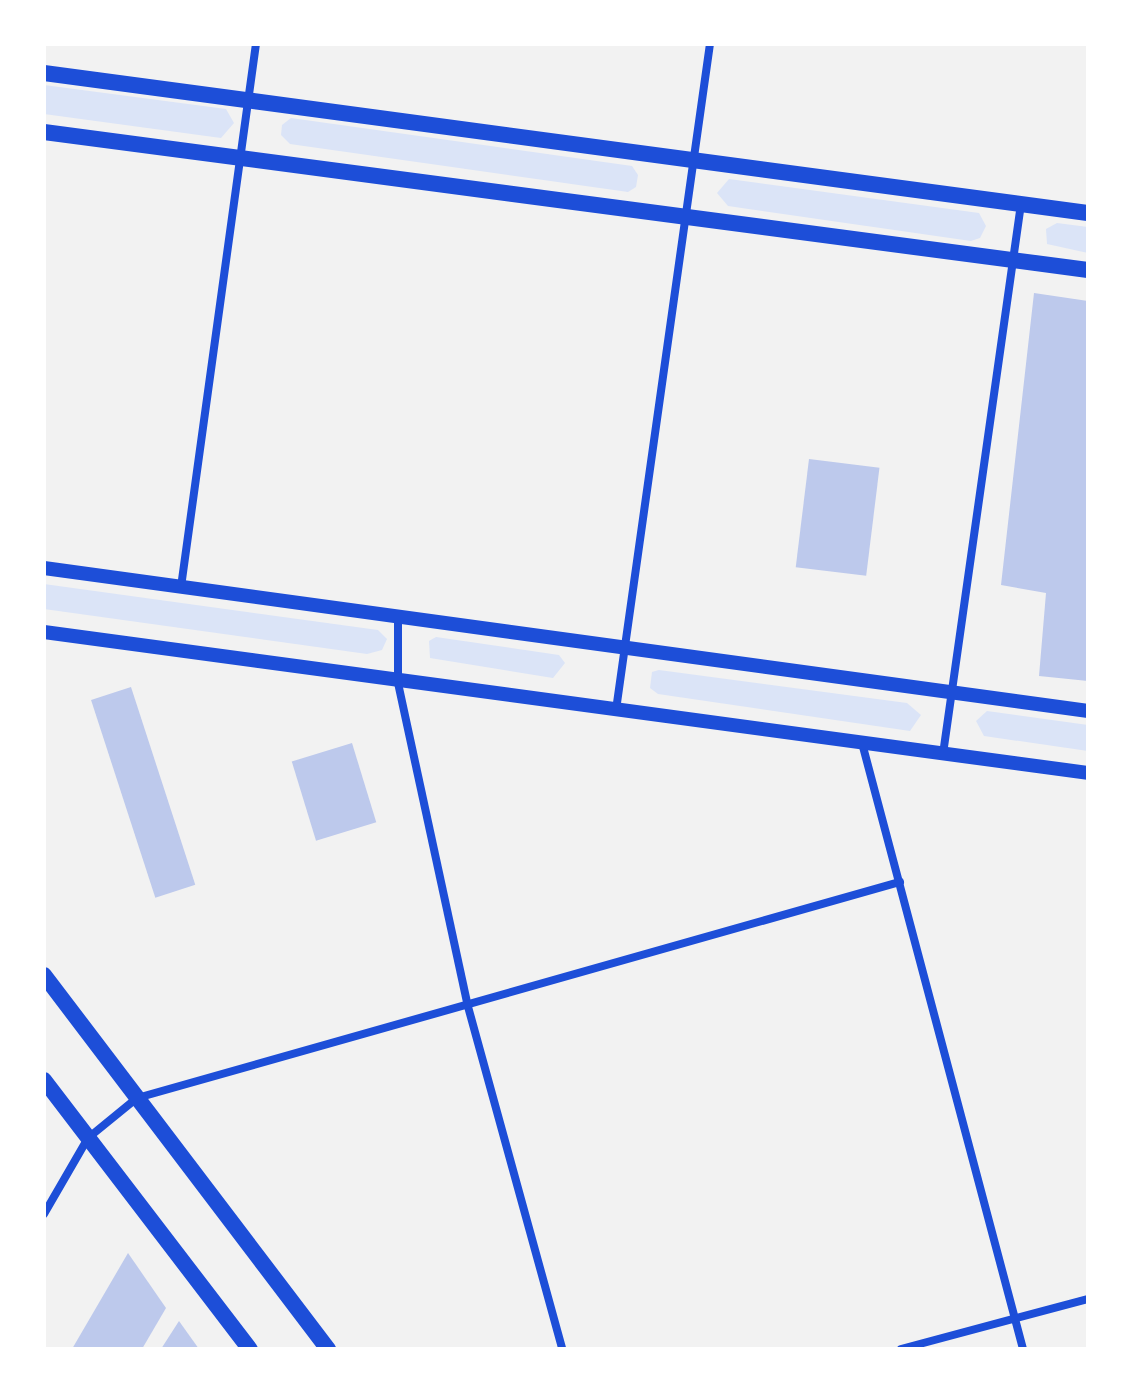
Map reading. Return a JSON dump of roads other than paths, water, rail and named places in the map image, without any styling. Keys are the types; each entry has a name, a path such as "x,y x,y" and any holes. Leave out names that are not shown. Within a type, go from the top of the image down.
{"main road":[{"path":"44,73 1088,213"},
{"path":"44,132 1088,270"},
{"path":"44,975 328,1349"},
{"path":"44,1080 250,1349"}],"street":[{"path":"181,587 256,44"},
{"path":"616,710 710,44"},
{"path":"943,754 1021,204"},
{"path":"44,568 1088,711"},
{"path":"398,617 398,683 467,1003 562,1349"},
{"path":"44,632 398,683 1088,773"},
{"path":"862,743 1023,1349"},
{"path":"44,1214 88,1138 137,1098 900,882"},
{"path":"901,1349 1088,1299"}]}
